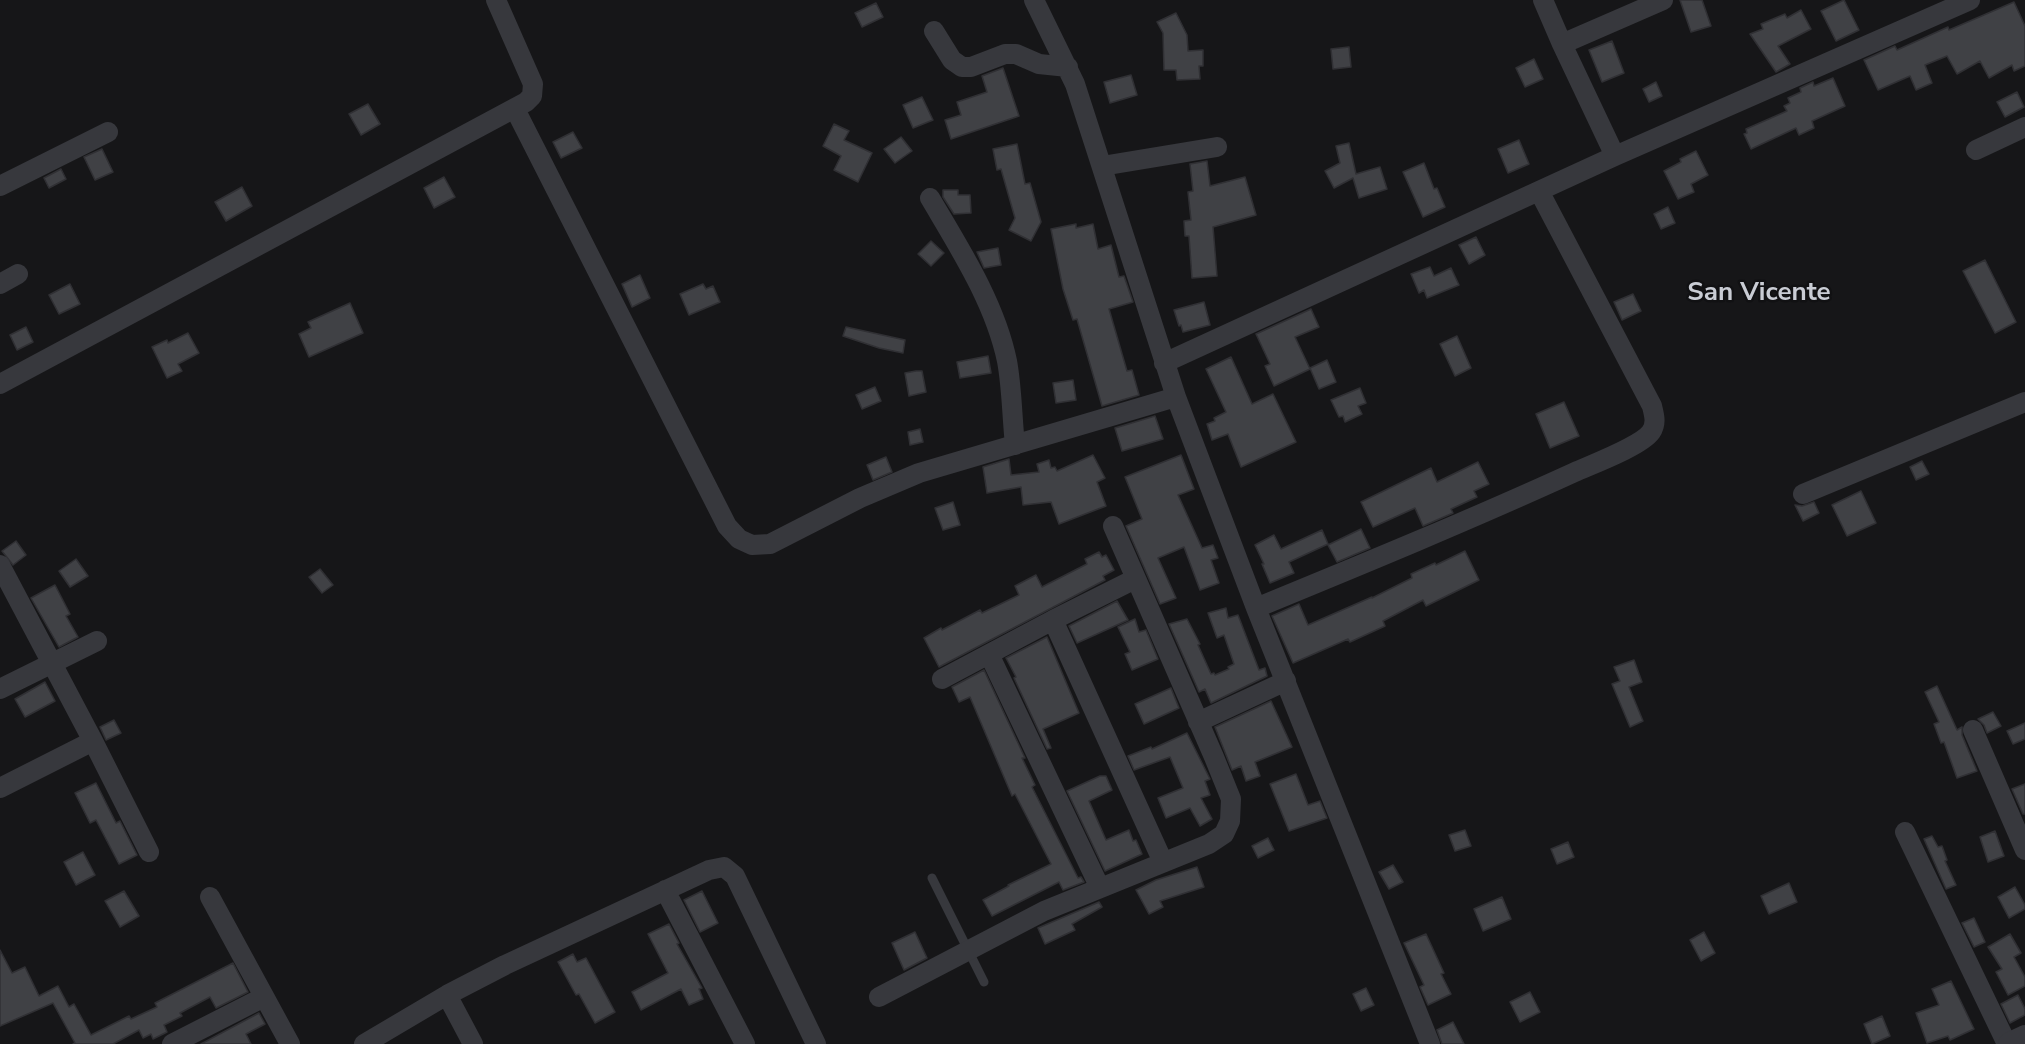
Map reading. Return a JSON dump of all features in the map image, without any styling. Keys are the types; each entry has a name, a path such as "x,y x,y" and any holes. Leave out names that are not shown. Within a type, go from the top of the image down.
{"street":[{"path":"0,384 515,109 532,96 533,84 496,0"},
{"path":"1034,0 1068,67 1089,123 1118,223 1176,397 1430,1044"},
{"path":"1543,0 1615,156"},
{"path":"1562,44 1663,0"},
{"path":"1164,363 1615,156 1970,0"},
{"path":"934,31 952,60 962,67 970,67 1005,54 1016,54 1039,64 1068,67"},
{"path":"515,109 727,526 739,539 752,545 771,544 860,498 919,473 1176,397"},
{"path":"1976,150 2025,127"},
{"path":"0,186 108,132"},
{"path":"1102,166 1218,147"},
{"path":"1257,608 1516,499 1612,455 1651,432 1655,422 1652,405 1539,191"},
{"path":"930,198 985,298 1000,335 1007,363 1014,445"},
{"path":"0,284 18,274"},
{"path":"1803,494 2025,402"},
{"path":"879,997 1044,911 1209,844 1224,834 1230,821 1231,799 1113,526"},
{"path":"0,565 6,590 52,663 149,852"},
{"path":"942,679 1135,579"},
{"path":"1053,620 1163,862"},
{"path":"0,690 97,641"},
{"path":"989,654 1100,888"},
{"path":"1198,722 1286,681"},
{"path":"1973,730 2025,850"},
{"path":"0,788 93,741"},
{"path":"1905,832 2008,1044 2025,1037"},
{"path":"364,1044 447,995 557,940 717,867 724,867 735,876 816,1044"},
{"path":"665,890 745,1044"},
{"path":"210,897 290,1044"},
{"path":"447,995 473,1044"},
{"path":"172,1044 264,997"}],"lane":[{"path":"932,878 984,982"}],"building":[{"path":"1680,0 1702,0 1711,26 1691,32"},
{"path":"1844,0 1859,30 1836,41 1821,11"},
{"path":"2014,2 2025,26 2025,66 2014,71 2012,65 1989,78 1980,61 1957,74 1947,56 1925,65 1932,83 1916,90 1910,76 1878,90 1864,60 1895,46 1897,50 1948,27 1949,30"},
{"path":"876,3 883,17 862,27 855,13"},
{"path":"1801,10 1811,29 1778,46 1790,64 1776,72 1750,34 1763,29 1761,24 1785,14 1787,18"},
{"path":"1176,13 1187,35 1188,51 1203,50 1203,66 1199,66 1200,79 1177,80 1176,70 1164,70 1163,33 1157,22"},
{"path":"1612,41 1624,73 1602,82 1589,50"},
{"path":"1349,47 1351,67 1333,69 1331,49"},
{"path":"1534,59 1543,79 1525,87 1516,68"},
{"path":"1003,68 1019,116 951,139 945,120 961,115 957,102 987,92 982,76"},
{"path":"1131,75 1137,95 1110,103 1104,82"},
{"path":"1833,78 1845,106 1812,121 1814,128 1799,135 1796,128 1751,149 1744,134 1747,133 1746,129 1787,111 1784,106 1790,103 1788,98 1801,92 1800,88 1813,82 1814,86"},
{"path":"1656,82 1662,96 1649,102 1643,89"},
{"path":"2017,92 2024,107 2005,117 1997,102"},
{"path":"922,97 933,120 913,128 903,105"},
{"path":"368,104 380,124 361,135 349,114"},
{"path":"834,124 849,131 844,140 872,153 858,182 834,170 841,156 823,146"},
{"path":"573,132 582,148 561,158 553,142"},
{"path":"901,137 912,151 895,163 884,149"},
{"path":"1519,140 1529,164 1508,173 1498,149"},
{"path":"1349,143 1356,174 1380,167 1387,189 1359,198 1353,178 1334,188 1325,171 1340,163 1336,146"},
{"path":"1017,144 1025,184 1030,183 1041,222 1031,241 1009,230 1015,218 1001,169 997,170 993,149"},
{"path":"102,149 113,172 95,180 84,157"},
{"path":"1696,151 1708,175 1691,184 1694,192 1678,199 1664,171"},
{"path":"1207,161 1210,186 1245,177 1256,215 1213,227 1217,276 1192,278 1189,236 1185,236 1184,221 1191,220 1188,192 1193,191 1190,164"},
{"path":"1424,163 1434,189 1437,188 1445,207 1423,217 1403,172"},
{"path":"61,169 66,179 49,188 44,178"},
{"path":"444,177 455,197 434,208 424,188"},
{"path":"242,187 252,206 226,221 215,202"},
{"path":"943,190 958,190 958,195 970,195 971,213 954,214 943,197"},
{"path":"1668,207 1675,223 1661,229 1654,214"},
{"path":"1076,224 1076,228 1093,224 1098,249 1111,245 1119,277 1124,276 1133,302 1109,309 1127,371 1132,370 1139,395 1102,406 1077,319 1073,320 1063,289 1051,229"},
{"path":"1476,237 1485,255 1469,264 1459,245"},
{"path":"931,241 944,253 931,266 918,254"},
{"path":"998,248 1001,265 984,268 977,252"},
{"path":"1985,260 2016,322 1995,333 1963,271"},
{"path":"1430,267 1434,276 1451,268 1459,285 1427,298 1424,290 1419,293 1411,274"},
{"path":"640,275 650,298 632,307 622,284"},
{"path":"70,284 80,304 59,314 49,295"},
{"path":"703,284 706,289 713,286 720,302 689,315 680,294"},
{"path":"1633,294 1641,311 1622,320 1614,302"},
{"path":"1204,302 1210,325 1183,332 1174,310"},
{"path":"350,303 363,333 309,357 299,334 311,328 308,322"},
{"path":"1311,309 1319,327 1295,337 1310,369 1274,386 1265,366 1270,364 1256,334"},
{"path":"26,327 33,342 17,350 10,335"},
{"path":"846,327 905,340 903,353 843,336"},
{"path":"188,333 199,353 178,364 182,371 167,378 152,347 167,340 168,343"},
{"path":"1457,336 1471,368 1455,376 1440,344"},
{"path":"988,356 991,373 960,378 957,362"},
{"path":"1231,357 1252,404 1273,394 1296,442 1241,467 1228,434 1212,440 1207,424 1226,412 1206,369"},
{"path":"1327,360 1336,382 1319,389 1310,368"},
{"path":"922,371 926,392 909,396 905,373"},
{"path":"1073,380 1076,400 1056,403 1053,383"},
{"path":"875,387 881,401 862,409 856,395"},
{"path":"1360,388 1366,403 1358,406 1362,414 1345,422 1343,416 1339,417 1331,400"},
{"path":"1564,402 1579,436 1550,448 1536,414"},
{"path":"1155,416 1163,439 1122,451 1115,428"},
{"path":"920,429 923,442 910,445 908,432"},
{"path":"1093,455 1105,478 1097,482 1106,506 1059,524 1051,502 1023,505 1021,487 987,493 983,467 1009,459 1011,475 1039,472 1037,464 1049,460 1051,468 1055,467 1057,471"},
{"path":"1181,455 1194,489 1178,495 1202,548 1213,545 1218,558 1211,560 1219,583 1200,590 1184,547 1158,558 1176,598 1160,604 1126,526 1142,519 1125,477"},
{"path":"886,457 892,472 873,480 867,465"},
{"path":"1922,461 1929,474 1916,480 1910,467"},
{"path":"1478,462 1489,484 1474,491 1477,497 1451,509 1453,513 1423,526 1415,508 1373,527 1361,502 1431,468 1437,482"},
{"path":"1861,491 1876,523 1847,536 1832,505"},
{"path":"953,502 960,525 943,530 935,508"},
{"path":"1814,502 1819,513 1803,521 1795,505 1802,506"},
{"path":"1361,529 1370,548 1337,562 1328,545"},
{"path":"1322,530 1328,544 1289,562 1294,573 1270,583 1255,545 1274,535 1281,549"},
{"path":"16,541 26,555 13,565 2,551"},
{"path":"1465,551 1479,580 1426,606 1423,600 1383,621 1385,626 1293,663 1272,616 1299,604 1308,625 1372,598 1412,578 1411,574"},
{"path":"1099,552 1102,557 1106,555 1114,570 1103,576 1105,580 939,667 924,638 980,610 982,613 1019,595 1015,586 1036,575 1042,587 1087,564 1085,559"},
{"path":"76,559 88,576 70,587 59,571"},
{"path":"320,569 333,585 322,593 309,577"},
{"path":"55,585 70,614 66,616 78,637 59,647 31,598"},
{"path":"1117,601 1128,620 1077,643 1069,626"},
{"path":"1226,608 1228,618 1238,615 1259,670 1265,668 1267,676 1211,703 1205,689 1199,692 1169,624 1187,619 1200,644 1198,645 1211,674 1215,675 1229,669 1228,667 1234,664 1224,635 1217,638 1208,613"},
{"path":"1135,619 1139,632 1146,630 1158,659 1132,670 1125,654 1130,652 1118,627"},
{"path":"1047,637 1079,713 1043,729 1051,748 1047,749 1006,658"},
{"path":"1634,660 1642,682 1629,687 1643,721 1630,727 1612,684 1620,681 1614,667"},
{"path":"984,670 1025,758 1022,758 1035,785 1032,787 1078,878 1081,877 1084,882 1063,890 1059,882 992,916 983,900 1051,864 1015,794 1012,796 970,697 959,702 952,687"},
{"path":"45,682 55,701 25,717 15,699"},
{"path":"1937,686 1957,730 1962,727 1962,735 1977,771 1957,778 1944,742 1941,743 1934,724 1939,722 1925,692"},
{"path":"1171,688 1179,708 1144,724 1135,704"},
{"path":"1271,701 1292,747 1255,762 1260,776 1246,781 1241,766 1232,770 1215,727"},
{"path":"1993,712 2001,726 1987,733 1984,725 1978,719"},
{"path":"114,720 121,733 106,740 100,727"},
{"path":"2025,723 2025,739 2013,744 2007,731"},
{"path":"1187,733 1210,779 1205,781 1210,795 1201,798 1212,819 1200,826 1190,808 1166,818 1158,798 1183,788 1170,757 1134,770 1128,756 1151,747 1152,749"},
{"path":"1296,774 1308,805 1320,801 1327,818 1289,831 1270,784"},
{"path":"1100,776 1106,776 1112,790 1089,801 1106,840 1129,830 1142,854 1105,871 1067,791"},
{"path":"96,783 116,823 120,821 137,855 119,864 96,820 90,823 75,793"},
{"path":"2025,784 2025,814 2023,814 2012,789"},
{"path":"1465,830 1471,846 1455,851 1449,835"},
{"path":"1995,831 2004,856 1988,862 1980,837"},
{"path":"1932,836 1938,847 1942,846 1947,860 1945,861 1956,885 1946,889 1924,839"},
{"path":"1268,838 1274,850 1258,858 1252,846"},
{"path":"1568,842 1574,857 1557,864 1551,849"},
{"path":"83,852 95,875 76,885 64,862"},
{"path":"1393,865 1403,882 1389,889 1379,872"},
{"path":"1197,867 1204,887 1160,901 1163,907 1149,914 1136,890 1156,880"},
{"path":"1789,883 1797,902 1769,914 1761,896"},
{"path":"2015,887 2025,909 2009,918 1998,897"},
{"path":"124,891 139,916 120,927 105,901"},
{"path":"702,891 718,923 700,932 684,900"},
{"path":"1502,897 1511,919 1483,931 1474,909"},
{"path":"1099,902 1102,907 1072,924 1075,930 1045,944 1038,928"},
{"path":"1974,918 1985,942 1974,947 1962,923"},
{"path":"669,924 679,943 677,944 702,988 699,989 703,999 689,1005 681,989 641,1010 632,992 668,973 648,934"},
{"path":"915,932 927,958 904,970 892,943"},
{"path":"1704,932 1715,953 1701,961 1690,940"},
{"path":"1426,934 1451,994 1428,1005 1420,987 1424,985 1404,943"},
{"path":"2010,934 2021,953 2014,957 2025,977 2025,986 2008,995 1996,972 2002,969 1988,947"},
{"path":"0,950 12,973 25,967 39,996 58,986 69,1007 74,1004 91,1035 129,1016 131,1019 157,1007 155,1003 233,963 248,992 216,1008 210,997 180,1013 182,1016 164,1025 167,1032 153,1039 151,1034 143,1038 139,1030 113,1044 73,1044 75,1043 53,1003 0,1026"},
{"path":"573,954 577,962 586,958 615,1012 595,1023 558,962"},
{"path":"1951,981 1974,1029 1950,1040 1948,1036 1927,1043 1916,1013 1939,1005 1932,989"},
{"path":"1366,988 1374,1005 1361,1011 1353,994"},
{"path":"1530,992 1540,1012 1520,1022 1510,1002"},
{"path":"2018,995 2025,1009 2025,1015 2010,1023 2001,1004"},
{"path":"259,1013 265,1024 246,1034 251,1044 201,1044"},
{"path":"1882,1016 1890,1036 1872,1044 1864,1024"},
{"path":"1453,1022 1464,1044 1442,1044 1437,1030"}],"district":[{"name":"San Vicente","path":"1759,294"}]}
